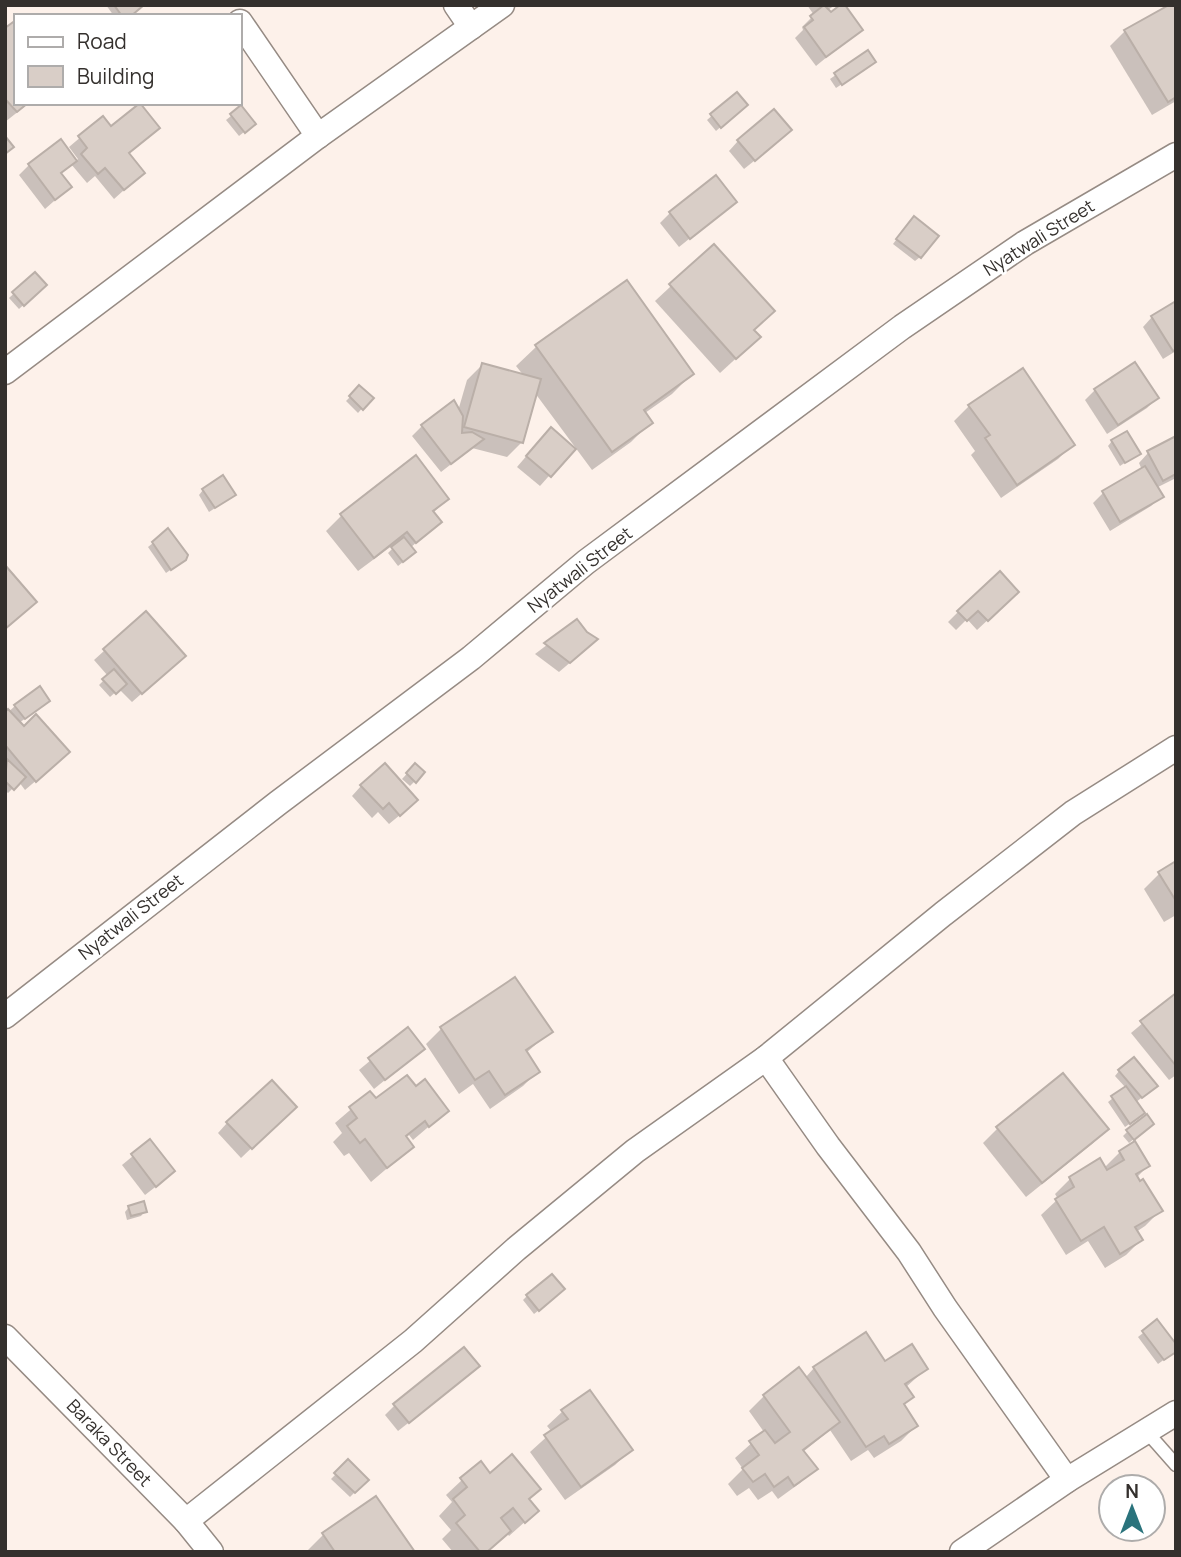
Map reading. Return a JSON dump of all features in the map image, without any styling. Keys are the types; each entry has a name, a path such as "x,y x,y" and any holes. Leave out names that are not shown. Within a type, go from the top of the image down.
{"street":[{"path":"457,5 471,27"},
{"path":"5,372 318,136 502,5"},
{"path":"242,25 318,136"},
{"name":"Nyatwali Street","path":"5,1016 278,803 471,659 586,562 891,335 1025,243 1176,155"},
{"path":"186,1521 413,1341 516,1249 635,1152 766,1058 943,914 1073,813 1176,748"},
{"path":"766,1058 828,1146 909,1252 945,1308 1067,1480"},
{"name":"Baraka Street","path":"5,1338 186,1521 211,1552"},
{"path":"962,1552 1067,1480 1176,1413"}],"lane":[{"path":"1146,1431 1176,1465"}],"building":[{"path":"114,5 144,5 133,14 121,14"},
{"path":"824,5 831,12 840,5 845,5 863,30 826,57 804,27 813,20 810,16"},
{"path":"1169,5 1176,5 1176,97 1168,102 1124,30"},
{"path":"14,21 14,105 26,105 17,112 5,99 5,28"},
{"path":"868,50 876,62 842,85 834,73"},
{"path":"737,92 748,105 721,128 710,114"},
{"path":"137,105 142,105 160,128 129,153 145,173 124,190 105,168 98,174 81,154 87,148 78,136 103,116 111,126"},
{"path":"241,105 256,124 245,133 230,114"},
{"path":"774,109 792,130 755,161 737,140"},
{"path":"5,136 14,147 5,154"},
{"path":"61,139 77,161 61,173 72,187 55,200 28,164"},
{"path":"716,175 737,202 690,239 669,212"},
{"path":"914,216 939,236 921,258 896,239"},
{"path":"714,244 775,311 754,330 761,337 736,359 669,284"},
{"path":"35,272 47,285 24,306 12,292"},
{"path":"627,280 694,374 644,410 653,423 612,452 535,345"},
{"path":"1176,301 1176,349 1173,351 1151,316"},
{"path":"1135,362 1159,398 1118,425 1094,389"},
{"path":"482,363 541,379 523,443 464,427"},
{"path":"1023,368 1075,445 1017,485 985,438 990,435 968,405"},
{"path":"359,385 374,398 363,410 349,396"},
{"path":"454,400 463,416 462,433 472,432 484,439 451,464 421,425"},
{"path":"551,427 576,449 551,477 526,456"},
{"path":"1127,431 1141,454 1125,463 1111,440"},
{"path":"1176,436 1176,474 1163,481 1147,451"},
{"path":"416,455 449,499 433,511 442,522 416,543 407,532 374,558 340,514"},
{"path":"1145,466 1164,497 1120,522 1102,491"},
{"path":"223,475 236,495 215,508 202,489"},
{"path":"168,528 188,555 186,560 171,570 152,542"},
{"path":"404,537 416,552 403,562 391,547"},
{"path":"5,565 37,602 5,629"},
{"path":"1000,571 1019,592 988,621 978,611 967,621 957,611"},
{"path":"146,611 186,656 142,694 103,649"},
{"path":"577,619 587,632 598,639 570,663 544,643"},
{"path":"114,669 127,684 116,694 102,679"},
{"path":"40,686 50,701 25,719 14,705"},
{"path":"8,709 24,726 36,714 70,752 36,782 5,745 5,712"},
{"path":"7,759 26,777 14,790 5,781"},
{"path":"385,763 418,800 400,816 389,803 383,809 360,785"},
{"path":"415,763 425,772 416,783 406,773"},
{"path":"1176,861 1176,901 1158,872"},
{"path":"515,977 553,1032 526,1050 540,1072 505,1095 489,1071 475,1080 440,1027"},
{"path":"1176,993 1176,1066 1140,1021"},
{"path":"408,1027 425,1049 385,1080 368,1058"},
{"path":"1134,1057 1158,1086 1142,1098 1118,1070"},
{"path":"1063,1073 1109,1129 1042,1183 996,1127"},
{"path":"407,1075 416,1086 425,1079 449,1111 429,1127 425,1121 406,1136 414,1147 387,1168 365,1139 360,1143 347,1126 357,1118 349,1107 370,1091 376,1098"},
{"path":"272,1080 297,1107 252,1149 226,1122"},
{"path":"1126,1086 1145,1113 1130,1124 1111,1096"},
{"path":"1147,1114 1154,1124 1134,1140 1126,1130"},
{"path":"150,1139 175,1171 156,1187 131,1154"},
{"path":"1135,1141 1150,1166 1136,1174 1140,1181 1143,1179 1163,1211 1135,1227 1143,1240 1120,1254 1104,1227 1081,1241 1055,1199 1074,1187 1069,1177 1100,1158 1107,1170 1124,1160 1119,1151"},
{"path":"144,1201 147,1212 131,1216 128,1206"},
{"path":"552,1274 565,1289 539,1311 526,1295"},
{"path":"1157,1319 1176,1344 1176,1352 1164,1360 1142,1331"},
{"path":"866,1332 885,1361 912,1344 928,1369 905,1384 914,1397 904,1404 918,1426 889,1444 884,1436 866,1447 813,1367"},
{"path":"464,1347 480,1366 409,1423 393,1404"},
{"path":"799,1367 840,1422 803,1450 818,1469 794,1486 788,1477 774,1487 765,1474 753,1482 742,1468 759,1455 749,1441 765,1430 775,1443 790,1432 763,1395"},
{"path":"590,1390 633,1450 581,1487 544,1435 568,1419 561,1410"},
{"path":"512,1454 541,1489 529,1499 539,1511 525,1523 513,1508 501,1518 511,1531 487,1552 480,1552 456,1523 465,1515 453,1499 467,1487 460,1478 481,1461 490,1473"},
{"path":"348,1459 369,1480 355,1493 334,1473"},
{"path":"376,1496 415,1552 335,1552 322,1533"}]}
